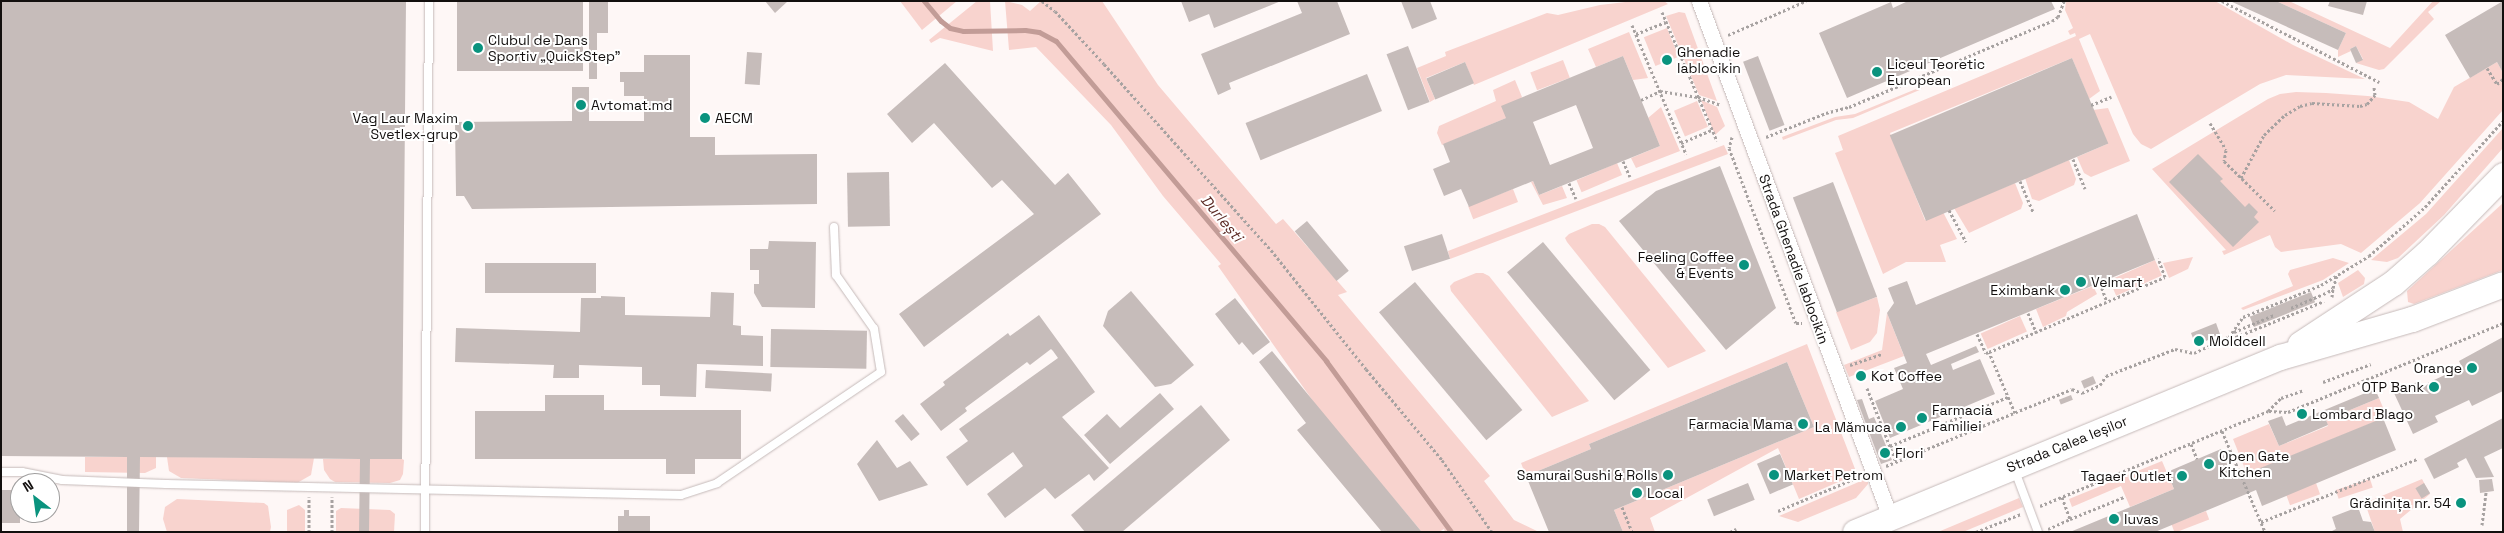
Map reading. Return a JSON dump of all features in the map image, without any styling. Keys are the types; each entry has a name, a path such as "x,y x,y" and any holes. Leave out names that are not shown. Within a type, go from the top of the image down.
{"main road":[{"name":"Strada Calea Ieșilor","path":"2280,357 2393,283 2427,253 2503,175"},
{"name":"Strada Calea Ieșilor","path":"1855,532 2280,357 2412,319 2503,284"}],"street":[{"name":"Strada Ghenadie Iablocikin","path":"1699,1 1890,517"}],"lane":[{"path":"425,532 429,1"},
{"path":"1,472 22,472 62,480 681,495 717,482 881,372 874,330 836,275 834,227"},
{"path":"2013,466 2038,532"}],"path":[{"path":"1042,1 1055,11 1104,64 1271,250 1442,460 1492,532"},
{"path":"1728,35 1806,1"},
{"path":"1751,143 1826,113 1850,107 2052,21 2058,17 2064,1"},
{"path":"2222,1 2379,82"},
{"path":"1662,12 1716,141"},
{"path":"1636,34 1666,22"},
{"path":"1632,25 1686,154"},
{"path":"2487,68 2497,84 2503,79"},
{"path":"2241,178 2264,135 2285,115 2300,106 2312,103 2360,106 2367,104 2375,95 2374,87"},
{"path":"1641,100 1660,91 1698,97 1722,105"},
{"path":"2091,104 2111,97"},
{"path":"2229,337 2243,318 2337,276 2369,256 2401,230 2425,207 2503,121"},
{"path":"2210,123 2226,150 2224,161 2275,211"},
{"path":"1681,143 1712,130"},
{"path":"1733,134 1730,148 1796,323 1804,324 1807,331"},
{"path":"2073,159 2085,189"},
{"path":"1624,161 1630,177"},
{"path":"2020,181 2033,212"},
{"path":"1569,183 1576,199"},
{"path":"1950,210 1966,242"},
{"path":"1977,334 1986,353 1989,352 2165,278 2158,258"},
{"path":"1881,467 2072,389 2082,393 2100,385 2106,376 2175,349 2194,353 2229,337 2236,337 2330,299 2337,276"},
{"path":"2100,283 2108,302"},
{"path":"2291,308 2333,288"},
{"path":"2028,312 2036,332"},
{"path":"2233,332 2274,315"},
{"path":"2268,411 2288,412 2503,323"},
{"path":"1989,352 2015,413"},
{"path":"1835,370 1882,354"},
{"path":"2323,382 2371,364"},
{"path":"1867,388 1896,462"},
{"path":"1976,532 2222,431 2268,411 2281,398 2304,390"},
{"path":"1890,446 2008,397"},
{"path":"2222,431 2265,532"},
{"path":"2191,444 2197,459"},
{"path":"2260,522 2418,459"},
{"path":"1778,511 1862,475"},
{"path":"309,532 310,487"},
{"path":"332,487 332,532"},
{"path":"2482,526 2486,492"},
{"path":"2062,497 2070,519"},
{"path":"2047,529 2124,497"},
{"path":"1622,507 1632,532"},
{"path":"1730,532 1736,529"}],"shaded area":[{"path":"900,1 957,1 922,30"},
{"path":"977,1 990,1 993,51 940,38 931,43 929,40"},
{"path":"1005,1 1022,5 1030,11 1041,1 1102,1 1158,85 1276,224 1283,219 1347,292 1338,295 1490,476 1484,481 1514,520 1539,532 1445,532 1444,529 1439,532 1421,531 1320,411 1218,266 1221,264 1163,196 1111,125 1036,47 1009,50"},
{"path":"1634,1 1664,1 1668,4 1474,85 1465,62 1426,78 1435,99 1430,102 1417,68 1446,56 1445,52 1547,13 1558,15 1600,5"},
{"path":"2066,1 2215,1 2293,45 2365,79 2286,75 2260,84 2151,149 2141,144 2133,134 2090,34 2079,39 2100,91 2089,99 2072,58 1890,133 1925,220 1943,212 1957,239 1940,245 1946,262 1906,262 1883,274 1835,153 1843,150 1838,136 2076,36 2075,33 2070,35 2068,31 2073,28 2065,10"},
{"path":"2276,1 2289,1 2390,48 2433,1 2441,1 2428,12 2434,19 2384,69 2379,70 2356,63 2363,59 2356,46 2350,49 2351,51 2338,57 2338,50 2346,33"},
{"path":"1679,12 1685,13 1717,101 1699,95 1666,16"},
{"path":"1667,28 1679,57 1655,66 1644,37"},
{"path":"1629,32 1648,78 1633,80 1623,56 1596,67 1588,49"},
{"path":"1563,60 1570,78 1537,90 1530,73"},
{"path":"2497,62 2503,73 2503,110 2420,203 2361,253 2341,244 2281,252 2275,247 2270,235 2224,255 2222,251 2226,250 2152,169 2268,99 2280,94 2296,92 2326,93 2368,96 2409,102 2438,119 2454,87"},
{"path":"1515,80 1522,97 1506,118 1442,145 1437,133 1439,126 1496,101 1493,90"},
{"path":"1921,87 1922,89 1853,118 1836,120 1783,140 1782,137 1835,117 1855,114"},
{"path":"1701,100 1717,107 1725,126 1715,135"},
{"path":"1697,101 1708,127 1685,137 1674,111"},
{"path":"1661,107 1680,151 1636,168 1631,158 1660,146 1648,118"},
{"path":"2108,108 2130,161 2091,177 2084,173 2077,157 2107,144 2093,110"},
{"path":"2503,128 2503,148 2444,215 2398,258 2387,262 2371,260 2426,214"},
{"path":"1724,145 1728,154 1450,259 1448,251"},
{"path":"2069,160 2076,179 2074,185 2039,201 2032,199 2025,178"},
{"path":"1617,163 1622,175 1582,192 1576,180"},
{"path":"1533,181 1539,195 1562,186 1567,198 1543,205 1531,182"},
{"path":"2015,183 2023,203 2021,209 1969,233 1954,208"},
{"path":"1513,189 1518,202 1473,219 1468,206"},
{"path":"2503,203 2503,270 2414,304 2408,302 2407,291"},
{"path":"1592,224 1599,224 1605,227 1706,351 1668,368 1567,242 1565,238 1569,234"},
{"path":"2193,257 2188,269 2169,278 2163,263"},
{"path":"2333,258 2349,263 2323,280 2243,310 2241,308 2293,286 2288,274 2290,270"},
{"path":"2155,260 2162,276 2116,296 2109,280"},
{"path":"2358,270 2365,278 2364,284 2343,297 2338,283"},
{"path":"1476,273 1483,273 1489,276 1589,401 1552,417 1451,291 1450,286 1454,282"},
{"path":"2093,286 2097,294 2067,312 2066,316 2043,327 2036,309"},
{"path":"1877,297 1880,310 1877,333 1870,342 1851,350 1836,312"},
{"path":"1887,313 1904,356 1849,377 1844,365 1882,350"},
{"path":"2020,316 2027,332 1988,349 1981,333"},
{"path":"1807,344 1857,474 1799,499 1778,448 1650,518 1655,532 1623,532 1614,510 1814,427 1787,362 1589,444 1591,449 1526,476 1521,463"},
{"path":"2379,398 2387,417 2247,474 2233,439 2269,424 2279,446 2328,426 2326,420"},
{"path":"85,457 156,457 156,468 145,473 85,472"},
{"path":"167,457 314,458 311,475 297,483 181,478 169,471"},
{"path":"323,459 402,459 404,460 403,474 400,480 390,483 335,482 330,479 324,470"},
{"path":"2162,461 2174,489 2130,507 2121,486 2072,507 2069,499"},
{"path":"1868,478 1868,484 1856,498 1798,522 1779,516"},
{"path":"2370,479 2373,488 2339,499 2336,490"},
{"path":"2422,479 2430,494 2400,519 2403,532 2375,532 2365,503"},
{"path":"2316,483 2320,494 2290,505 2286,494"},
{"path":"2019,498 2023,507 1963,532 1938,532"},
{"path":"177,499 264,503 268,506 270,532 167,532 163,519 165,507"},
{"path":"299,505 305,510 305,532 287,532 287,510"},
{"path":"341,508 390,510 395,514 394,532 336,532 336,511"},
{"path":"2206,511 2209,519 2176,532 2174,532 2171,524"}],"building":[{"path":"1,1 406,1 402,459 370,459 369,532 359,532 360,459 140,457 139,532 127,532 127,457 1,456"},
{"path":"457,1 583,1 583,71 457,71"},
{"path":"589,1 608,1 608,33 597,33 597,79 589,79"},
{"path":"765,1 788,1 775,13"},
{"path":"1181,1 1281,1 1214,28 1209,14 1189,22"},
{"path":"1297,1 1337,1 1350,34 1229,83 1231,89 1218,95 1201,54 1302,13"},
{"path":"1401,1 1430,1 1437,19 1412,29"},
{"path":"1908,1 2051,1 2055,9 1847,98 1819,33 1891,2 1893,8"},
{"path":"2230,1 2276,1 2346,33 2338,50"},
{"path":"2330,1 2367,1 2363,15 2328,6"},
{"path":"2503,1 2503,73 2497,62 2470,78 2445,35"},
{"path":"1408,46 1430,102 1408,110 1387,54"},
{"path":"2356,46 2363,60 2356,63 2350,49"},
{"path":"747,52 762,53 760,85 745,84"},
{"path":"644,55 690,55 690,137 715,137 715,155 817,154 817,204 472,209 464,196 456,196 455,122 572,121 572,87 589,87 589,121 644,121 644,96 624,96 624,82 620,82 620,72 644,72"},
{"path":"1623,56 1660,146 1539,195 1533,181 1469,207 1461,189 1444,196 1433,169 1450,162 1443,144 1506,118 1501,106","holes":["1576,105 1593,148 1550,165 1533,122"]},
{"path":"1758,56 1785,125 1770,131 1743,62"},
{"path":"2072,58 2108,144 1926,221 1890,135"},
{"path":"1465,62 1474,83 1435,100 1426,78"},
{"path":"945,63 1055,185 1068,173 1101,214 924,347 899,314 1034,214 1002,180 992,188 934,123 912,143 887,114"},
{"path":"1367,74 1382,111 1261,160 1246,123"},
{"path":"2198,154 2223,179 2220,181 2245,207 2249,203 2258,212 2254,217 2259,222 2233,247 2169,182"},
{"path":"1720,166 1776,308 1726,350 1619,221 1656,191"},
{"path":"889,172 890,226 848,227 847,173"},
{"path":"1833,182 1877,297 1837,312 1793,197"},
{"path":"2137,214 2155,260 1926,354 1931,365 1976,346 1979,352 1951,364 1953,370 1980,359 1995,394 1890,438 1875,401 1903,389 1894,368 1907,363 1887,313 1894,303 1888,288 1907,281 1916,305"},
{"path":"1307,221 1349,271 1337,281 1295,231"},
{"path":"1442,234 1450,259 1412,271 1404,246"},
{"path":"769,241 816,242 815,308 762,307 754,293 754,284 759,284 759,270 750,270 750,249 768,249"},
{"path":"1543,242 1650,370 1614,400 1507,272"},
{"path":"485,263 596,263 596,293 485,293"},
{"path":"1415,282 1522,410 1486,440 1379,312"},
{"path":"1131,291 1194,365 1171,384 1155,387 1103,326 1108,311"},
{"path":"711,292 734,293 733,325 741,326 741,335 763,336 763,366 697,364 696,397 660,396 660,385 642,385 642,367 579,365 579,378 553,378 554,365 455,362 456,328 580,332 581,298 601,298 601,296 625,297 625,315 710,317"},
{"path":"2311,292 2315,302 2254,327 2250,317"},
{"path":"1235,298 1270,342 1253,355 1242,342 1239,345 1215,314"},
{"path":"1039,315 1095,392 1062,417 1109,468 1094,481 1089,474 1055,499 1045,488 1005,518 987,494 1023,466 1013,452 967,486 946,457 968,441 959,429 1058,358 1053,351 1051,349 1030,365 1027,362 965,408 967,411 941,431 920,404 945,385 943,382 1008,333 1010,336"},
{"path":"2216,323 2220,334 2196,346 2191,333"},
{"path":"771,329 867,331 866,369 770,367"},
{"path":"2503,337 2503,391 2472,406 2469,400 2435,416 2438,422 2413,434 2394,393 2417,382 2419,387 2462,367 2459,361"},
{"path":"1272,351 1420,532 1382,532 1297,430 1306,423 1259,362"},
{"path":"1787,362 1814,427 1614,510 1623,532 1549,532 1526,476 1591,449 1589,444"},
{"path":"706,370 772,373 771,391 705,388"},
{"path":"2093,376 2096,383 2084,388 2081,381"},
{"path":"2375,389 2379,398 2326,420 2328,425 2279,446 2268,421 2282,416 2286,426"},
{"path":"1160,393 1174,409 1110,464 1084,435 1107,414 1120,428"},
{"path":"545,395 604,395 604,410 741,410 741,459 695,459 695,474 666,474 666,459 475,459 475,411 545,411"},
{"path":"2071,395 2073,400 2061,405 2059,400"},
{"path":"1862,399 1869,419 1874,417 1892,460 1881,464 1857,400"},
{"path":"1201,405 1230,440 1122,532 1085,532 1071,515"},
{"path":"903,414 920,434 911,441 895,421"},
{"path":"2383,418 2396,450 2262,506 2256,490 2155,532 2070,532 2174,489 2167,472 2221,449 2233,479"},
{"path":"2503,418 2503,448 2484,457 2494,477 2476,478 2466,458 2457,463 2459,467 2434,479 2424,459"},
{"path":"877,440 897,468 910,461 928,485 879,501 857,464"},
{"path":"1780,454 1793,484 1770,494 1757,464"},
{"path":"2492,479 2494,491 2480,493 2479,480"},
{"path":"1748,483 1755,500 1714,516 1707,499"},
{"path":"2424,483 2430,493 2422,498 2415,488"},
{"path":"1,490 10,490 10,523 1,523"},
{"path":"2358,507 2363,521 2371,522 2375,532 2330,532 2336,529 2332,517"},
{"path":"624,510 629,510 629,516 650,516 650,532 618,532 618,516 624,516"}],"waterway":[{"name":"Durlești","path":"924,1 941,21 950,28 963,31 1025,30 1039,32 1056,41 1326,361 1451,532"}],"place":[{"name":"Clubul de Dans Sportiv „QuickStep”","path":"478,48"},
{"name":"Ghenadie Iablocikin","path":"1667,60"},
{"name":"Liceul Teoretic European","path":"1877,72"},
{"name":"Avtomat.md","path":"581,105"},
{"name":"AECM","path":"705,118"},
{"name":"Vag Laur Maxim Svetlex-grup","path":"468,126"},
{"name":"Feeling Coffee & Events","path":"1744,265"},
{"name":"Velmart","path":"2081,282"},
{"name":"Eximbank","path":"2065,290"},
{"name":"Moldcell","path":"2199,341"},
{"name":"Orange","path":"2472,368"},
{"name":"Kot Coffee","path":"1861,376"},
{"name":"OTP Bank","path":"2434,387"},
{"name":"Lombard Blago","path":"2302,414"},
{"name":"Farmacia Familiei","path":"1922,418"},
{"name":"Farmacia Mama","path":"1803,424"},
{"name":"La Mămuca","path":"1901,427"},
{"name":"Flori","path":"1885,453"},
{"name":"Open Gate Kitchen","path":"2209,464"},
{"name":"Samurai Sushi & Rolls","path":"1668,475"},
{"name":"Market Petrom","path":"1774,475"},
{"name":"Tagaer Outlet","path":"2182,476"},
{"name":"Local","path":"1637,493"},
{"name":"Grădinița nr. 54","path":"2461,503"},
{"name":"Iuvas","path":"2114,519"}]}
